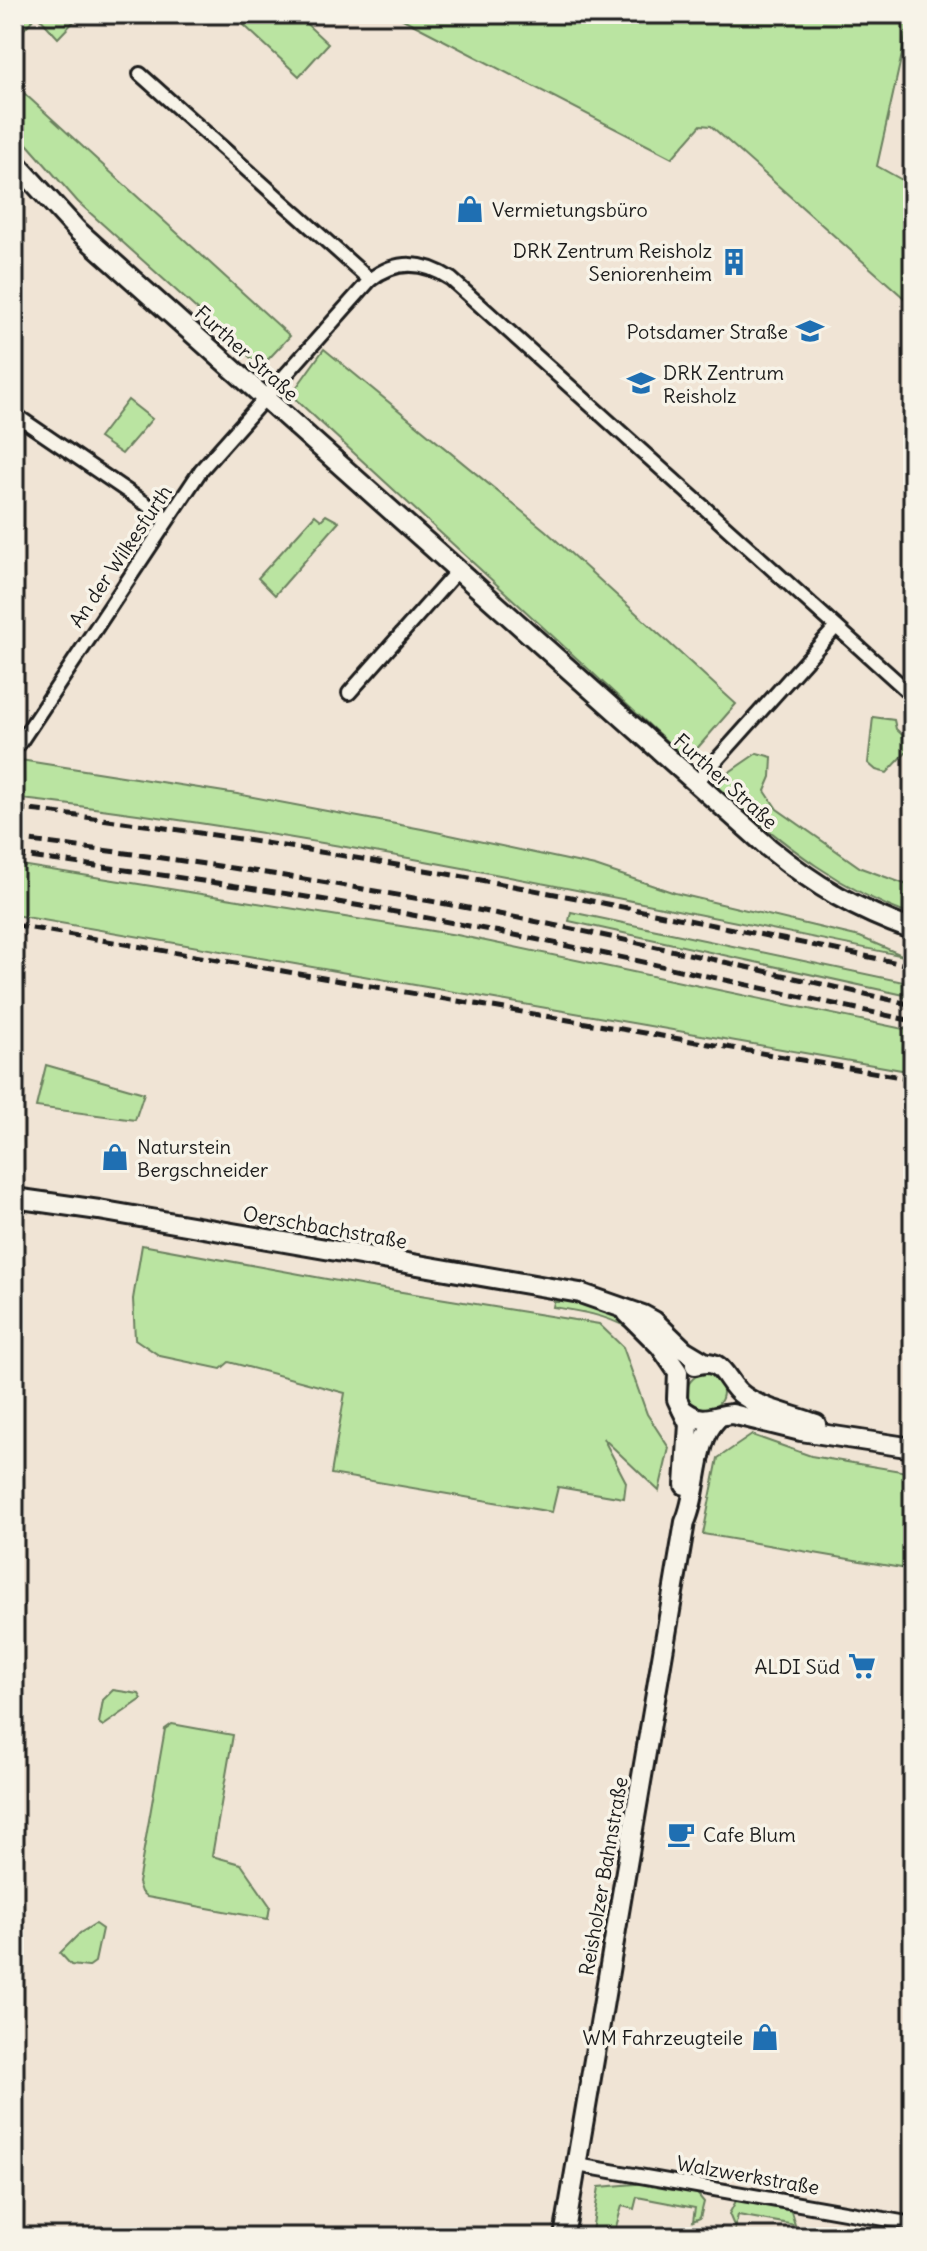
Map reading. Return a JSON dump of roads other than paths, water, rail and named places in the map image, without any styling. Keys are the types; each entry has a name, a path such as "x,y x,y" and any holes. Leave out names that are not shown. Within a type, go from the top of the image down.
{"main road":[{"name":"Further Straße","path":"14,161 77,230 769,848 829,893 913,930"},
{"name":"Oerschbachstraße","path":"14,1198 570,1291 654,1321 684,1350 704,1362"},
{"name":"Oerschbachstraße","path":"626,1311 671,1359 678,1372 677,1384"},
{"path":"677,1384 689,1368 704,1362 717,1365 740,1394 841,1436"},
{"name":"Reisholzer Bahnstraße","path":"677,1384 677,1399 689,1424 690,1440 683,1510 685,1522"},
{"name":"Reisholzer Bahnstraße","path":"564,2237 685,1522 691,1509 707,1433 734,1399 733,1384"},
{"path":"682,1409 698,1419 732,1414 801,1431 913,1448"}],"street":[{"path":"140,74 370,280"},
{"path":"265,398 370,280 389,267 404,264 431,268 451,279 913,696"},
{"name":"An der Wilkesfurth","path":"16,744 201,470 265,398"},
{"path":"14,414 168,519"},
{"path":"349,693 458,570"},
{"path":"696,783 836,627"},
{"name":"Walzwerkstraße","path":"577,2165 913,2224"}],"railway":[{"path":"14,808 353,857 577,898 913,966"},
{"path":"14,839 247,870 452,905 913,1005"},
{"path":"14,855 197,880 446,921 913,1021"},
{"path":"14,925 913,1079"}],"place":[{"name":"Vermietungsbüro","path":"470,209"},
{"name":"DRK Zentrum Reisholz Seniorenheim","path":"734,262"},
{"name":"Potsdamer Straße","path":"810,331"},
{"name":"DRK Zentrum Reisholz","path":"641,383"},
{"name":"Naturstein Bergschneider","path":"115,1157"},
{"name":"ALDI Süd","path":"862,1666"},
{"name":"Cafe Blum","path":"681,1834"},
{"name":"WM Fahrzeugteile","path":"765,2037"}]}
